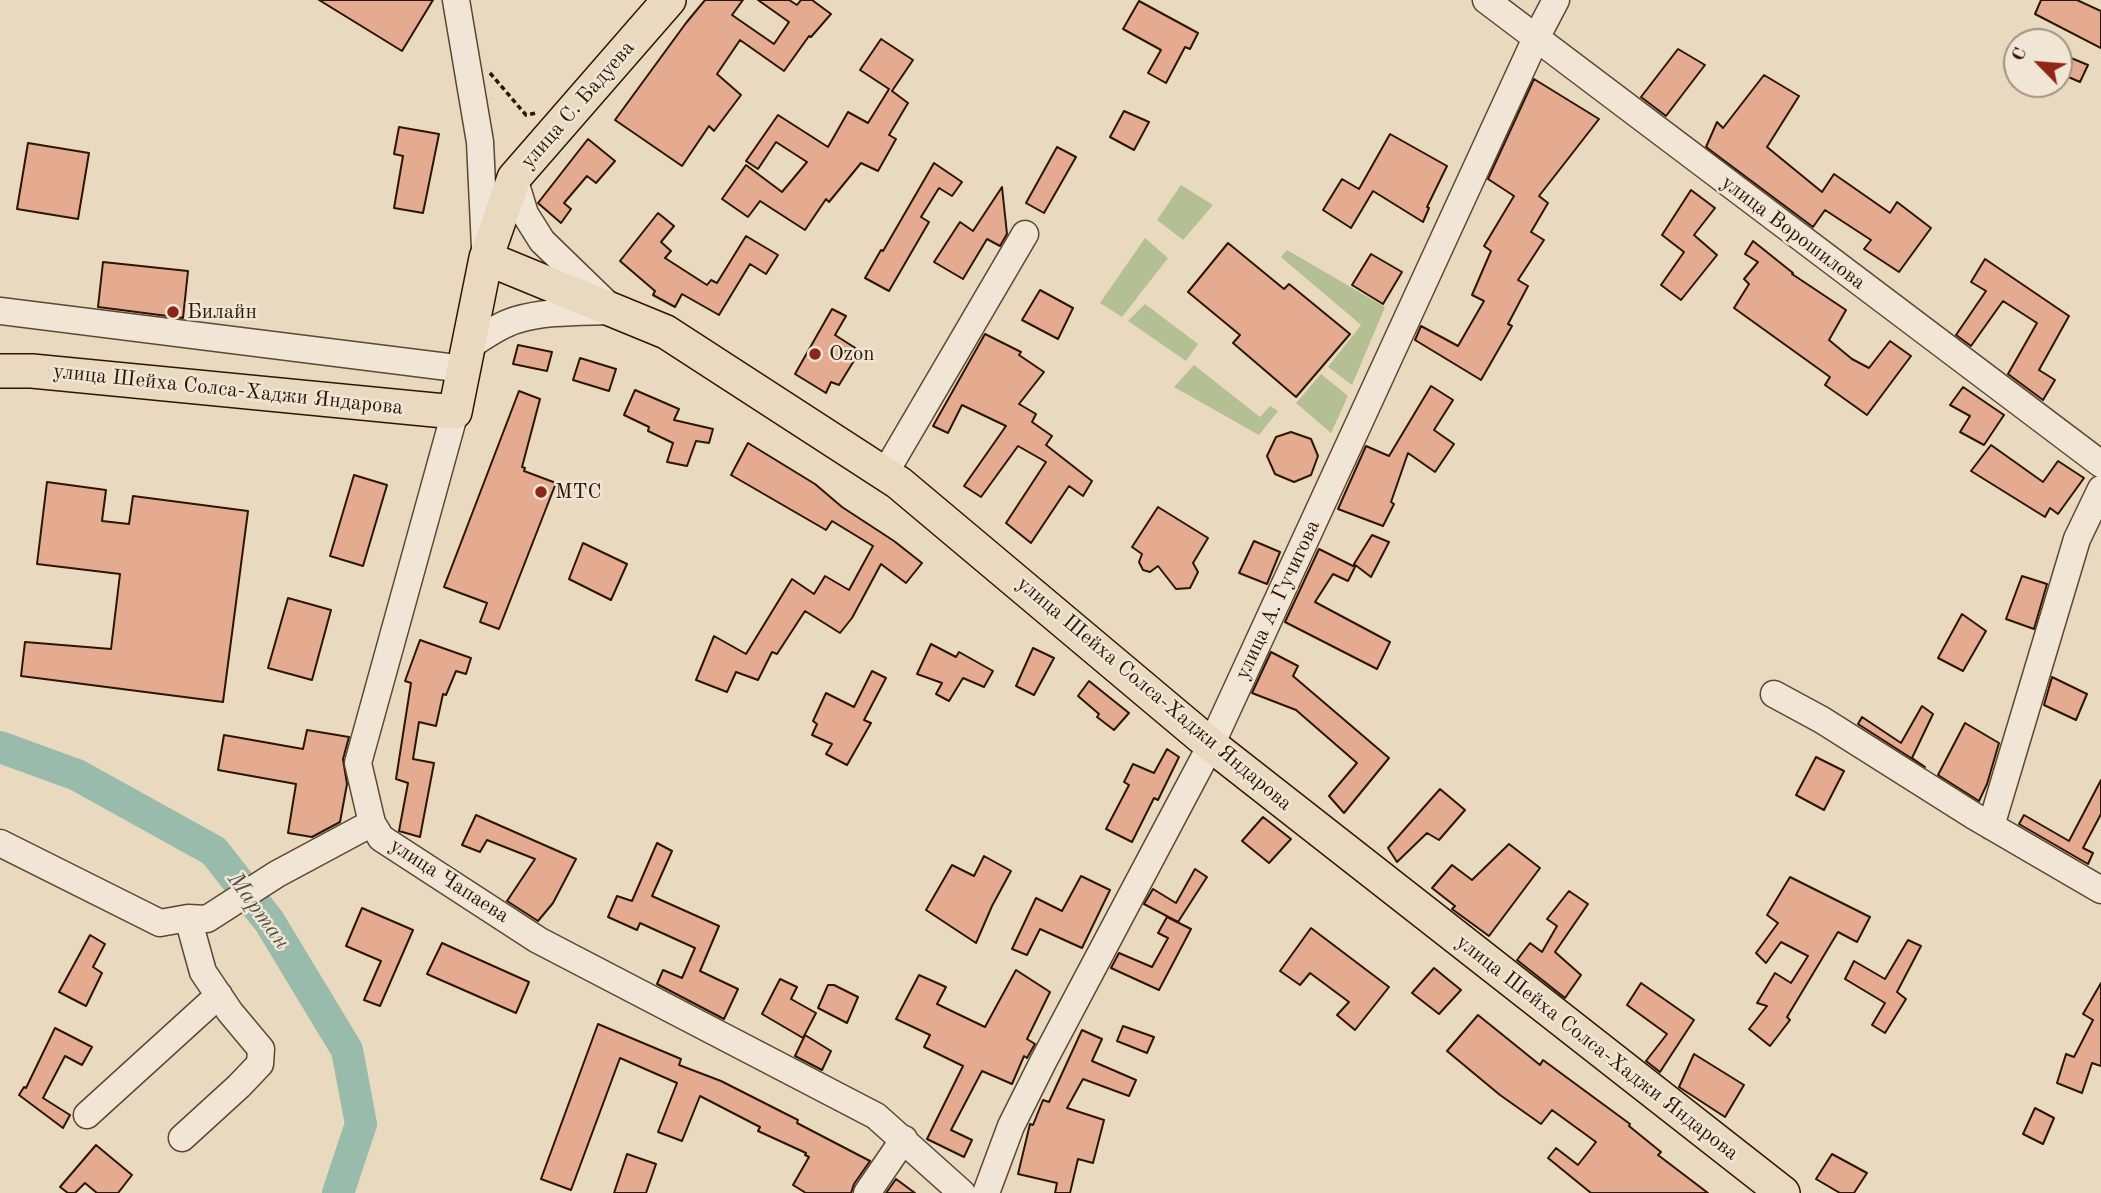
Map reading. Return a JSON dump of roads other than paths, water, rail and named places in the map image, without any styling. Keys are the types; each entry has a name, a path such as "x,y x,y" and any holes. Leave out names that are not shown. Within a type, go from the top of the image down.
{"main road":[{"name":"улица С. Бадуева","path":"455,412 486,258 514,178 669,0"},
{"name":"улица Шейха Солса-Хаджи Яндарова","path":"486,258 666,332 900,482 1211,745 1783,1193"},
{"name":"улица Шейха Солса-Хаджи Яндарова","path":"0,370 455,412"}],"street":[{"path":"456,0 480,142 486,258"},
{"name":"улица Ворошилова","path":"1486,0 2101,464"},
{"name":"улица А. Гучигова","path":"986,1193 1011,1126 1038,1072 1211,745 1536,38 1556,0"},
{"path":"514,178 525,214 542,241 615,311"},
{"path":"885,473 1025,234"},
{"path":"0,311 466,358 515,320 543,315 615,311"},
{"name":"улица Чапаева","path":"455,412 358,763 372,823 381,838 538,940 876,1116 962,1193"},
{"path":"1991,826 2077,539 2101,489"},
{"path":"1774,694 1822,720 1991,826 2101,890"},
{"path":"0,843 160,923 197,918 372,823"},
{"path":"182,1138 261,1063 261,1049 203,972 197,918"},
{"path":"86,1115 219,995"},
{"path":"867,1193 904,1139"}],"waterway":[{"name":"Мартан","path":"0,747 77,775 214,851 269,921 347,1050 361,1124 338,1193"}],"place":[{"name":"Билайн","path":"173,312"},
{"name":"Ozon","path":"815,354"},
{"name":"МТС","path":"541,492"}]}
